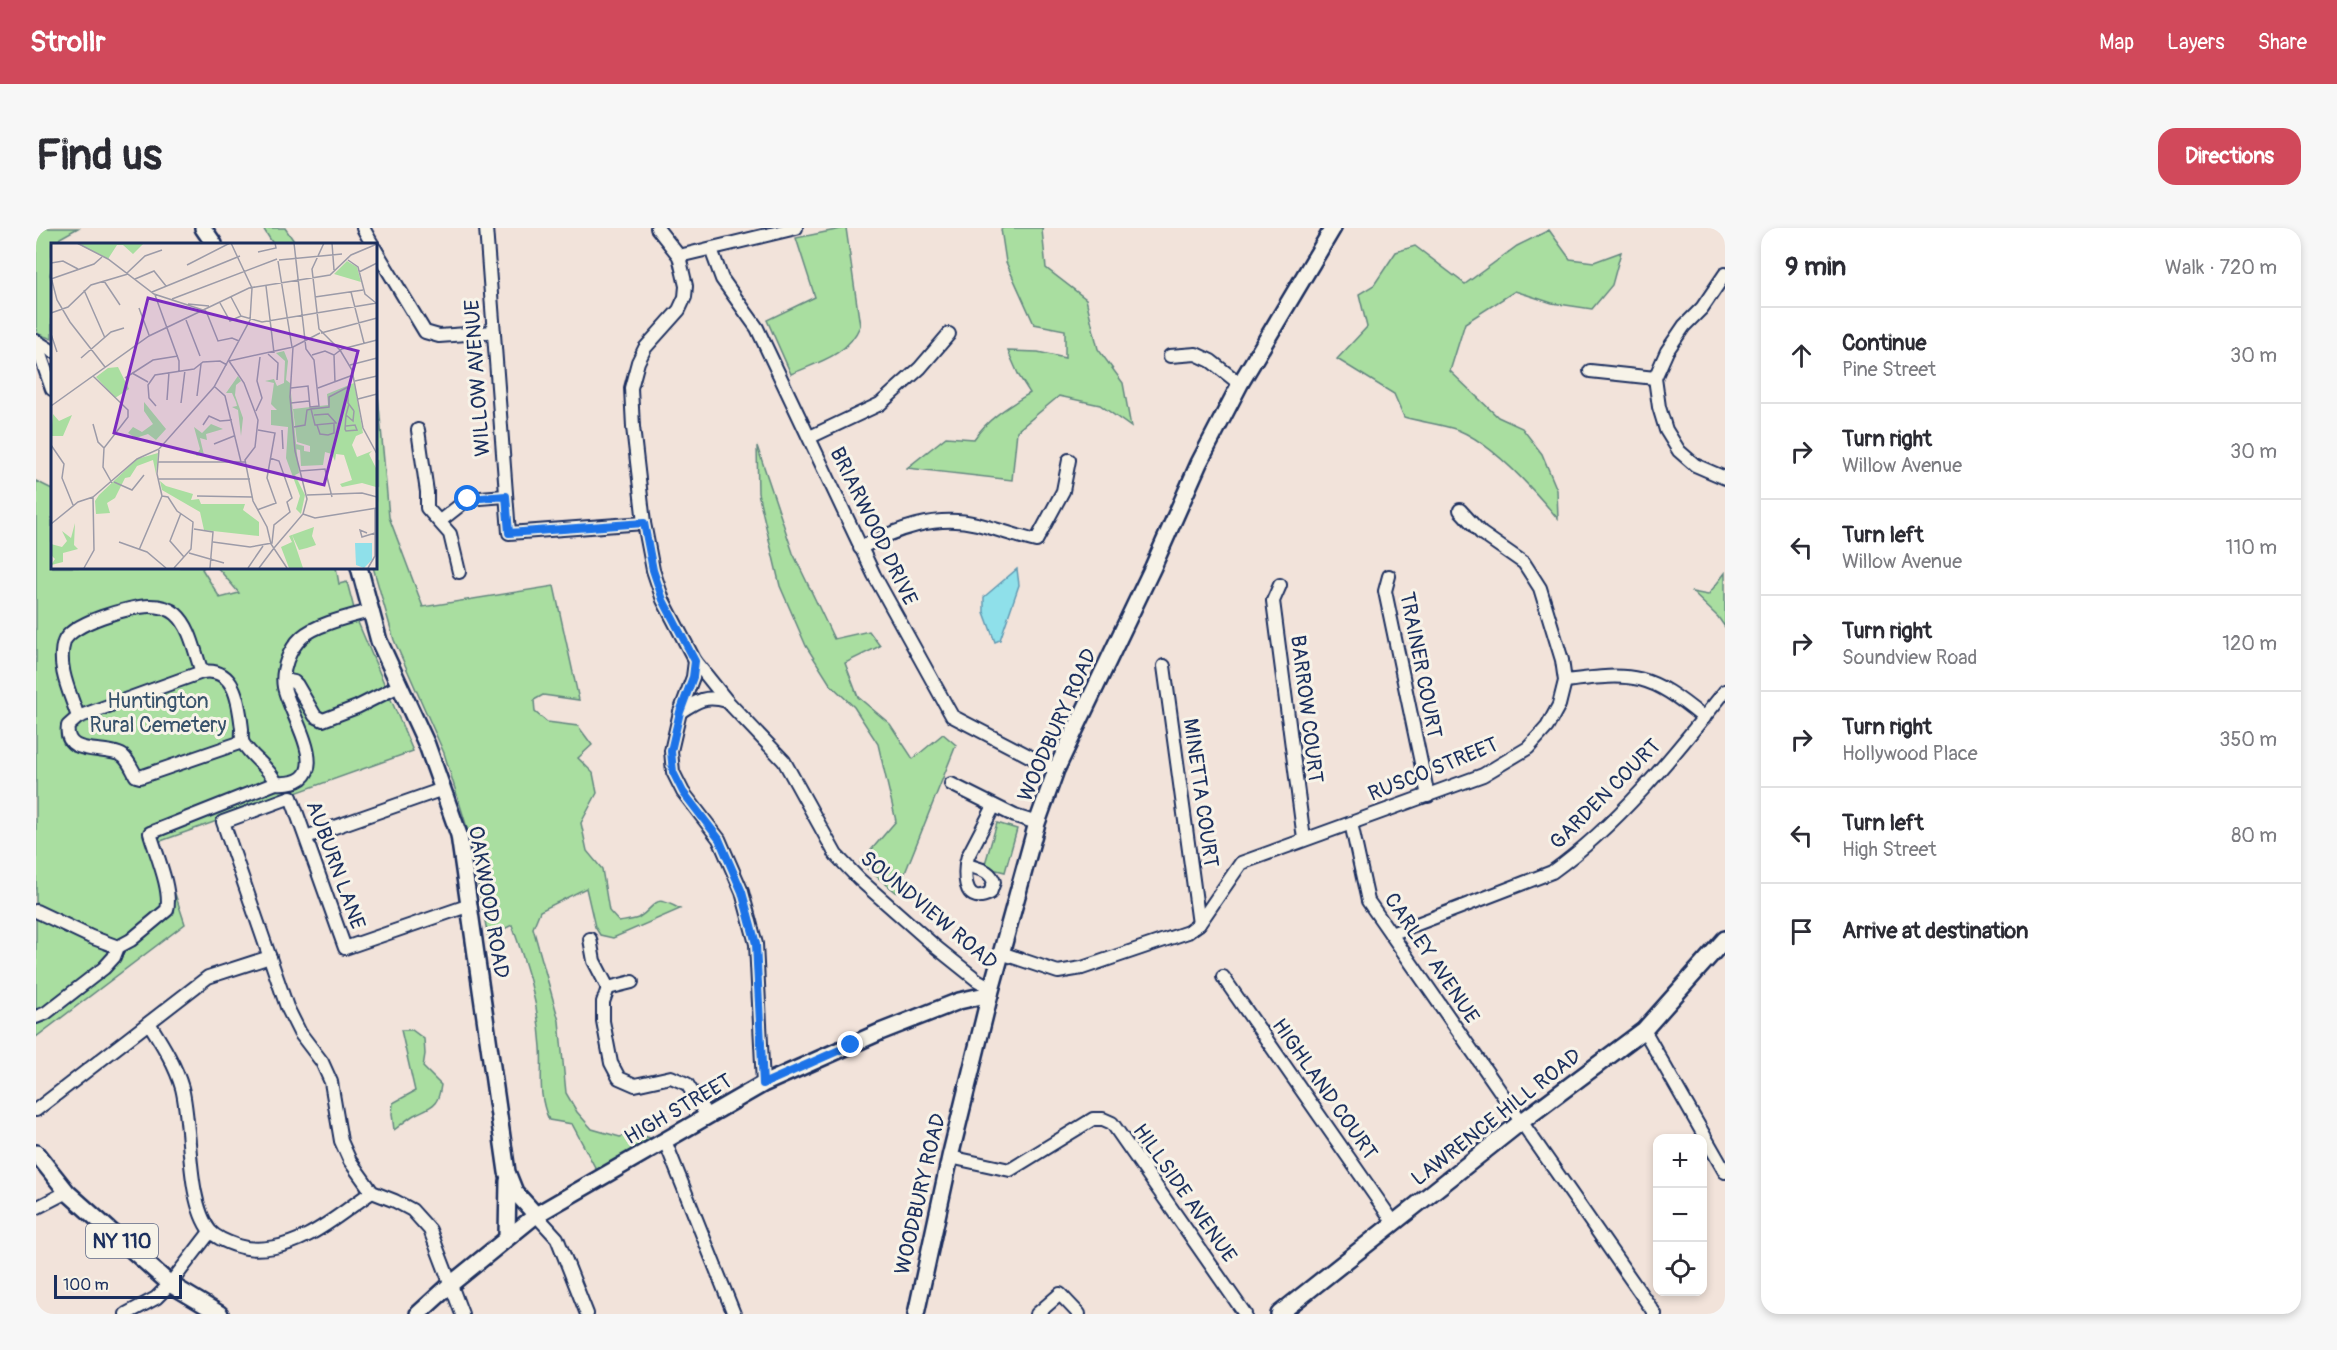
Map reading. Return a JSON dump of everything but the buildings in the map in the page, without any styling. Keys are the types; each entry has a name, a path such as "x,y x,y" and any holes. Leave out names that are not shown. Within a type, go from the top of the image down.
{"main road":[{"path":"203,228 213,243"},
{"name":"WOODBURY ROAD","path":"916,1314 950,1157 991,991 1037,823 1056,770 1153,567 1199,463 1240,384 1333,228"},
{"name":"OAKWOOD ROAD","path":"359,568 379,641 427,745 459,835 507,1172 515,1192 536,1215"},
{"name":"LAWRENCE HILL ROAD","path":"1279,1314 1521,1122 1644,1030 1725,939"},
{"name":"HIGH STREET","path":"417,1314 536,1215 763,1084 879,1032 991,991"},
{"name":"NY 110","path":"36,1153 67,1191 170,1284 220,1314"},
{"path":"507,1172 507,1237"}],"street":[{"path":"363,228 371,243"},
{"name":"WILLOW AVENUE","path":"486,228 509,533 644,523"},
{"name":"SOUNDVIEW ROAD","path":"657,228 679,256 687,286 679,310 645,348 638,362 631,388 644,523 653,570 663,600 695,661 727,701 784,761 836,855 859,879 937,948 991,991"},
{"path":"679,256 796,228"},
{"name":"BRIARWOOD DRIVE","path":"711,249 722,279 757,328 860,548 952,716 1056,770"},
{"path":"376,251 425,332 439,336 494,332"},
{"path":"1725,274 1702,308 1684,326 1667,351 1655,378 1659,407 1666,430 1679,451 1695,465 1725,478"},
{"path":"810,437 880,404 921,368 949,334"},
{"path":"36,342 51,350"},
{"path":"36,342 51,386"},
{"path":"1170,356 1196,354 1211,361 1240,384"},
{"path":"1590,371 1655,378"},
{"path":"418,430 427,492 427,508 450,534 459,572"},
{"path":"860,548 885,535 914,525 945,520 976,523 1036,541 1063,491 1069,460"},
{"path":"440,521 468,499 506,496"},
{"name":"RUSCO STREET","path":"1351,823 1483,775 1528,748 1547,727 1555,712 1565,681 1562,660 1540,588 1524,563 1481,533 1460,510"},
{"name":"TRAINER COURT","path":"1389,576 1385,591 1428,796"},
{"name":"BARROW COURT","path":"1280,585 1273,601 1304,839"},
{"path":"64,640 72,631 113,614 138,607 165,608 177,615 186,627 202,672"},
{"path":"36,910 91,937 118,946 131,940 167,910 169,903 167,889 147,834 276,783 294,783 304,776 309,765 304,737 286,694 284,680 289,654 307,633 370,611"},
{"path":"59,625 64,640 63,664 78,717"},
{"path":"695,661 693,677 680,712 671,751 673,772 683,792 719,839 742,892 755,938 763,1084"},
{"name":"MINETTA COURT","path":"1164,666 1199,924"},
{"path":"242,742 135,779 122,756 86,749 73,743 69,737 68,726 78,717 202,672 218,672 226,677 234,687 239,701 242,742 268,770 276,783"},
{"path":"1565,681 1618,676 1640,677 1661,685 1704,718"},
{"path":"284,680 297,685 315,717 323,720 351,710 399,686"},
{"name":"GARDEN COURT","path":"1391,934 1552,872 1571,858 1634,798 1725,691"},
{"path":"680,712 697,701 714,697 727,701"},
{"path":"951,784 994,806 1037,823"},
{"path":"306,837 443,789"},
{"name":"AUBURN LANE","path":"270,957 223,822 291,797 345,948 470,905"},
{"path":"966,864 994,806"},
{"path":"1001,953 1058,972 1082,968 1188,932 1199,924 1241,863 1351,823"},
{"name":"CARLEY AVENUE","path":"1351,823 1368,901 1655,1314"},
{"path":"590,939 596,967 608,988 603,1002 603,1021 611,1063 619,1078 635,1085 671,1077 687,1084 707,1116"},
{"path":"36,1017 46,1013 104,968 114,957 118,946"},
{"path":"36,1110 208,977 270,957 287,1008 300,1033 322,1062 331,1082 341,1141 350,1161 372,1192 412,1210 430,1230 462,1314"},
{"name":"HIGHLAND COURT","path":"1223,977 1394,1223"},
{"path":"608,988 632,982"},
{"path":"149,1023 169,1055 182,1089 195,1187 200,1210 210,1232 227,1242 248,1249 279,1247 308,1235 372,1192"},
{"path":"1644,1030 1725,1172"},
{"name":"HILLSIDE AVENUE","path":"950,1157 1010,1170 1093,1119 1103,1119 1112,1123 1245,1314"},
{"path":"665,1141 734,1314"},
{"path":"36,1208 67,1191"},
{"path":"536,1215 557,1238 587,1314"},
{"path":"126,1314 156,1298 170,1284 210,1232"},
{"path":"1037,1314 1060,1294 1078,1314"}],"green space":[{"path":"36,228 78,228 60,238 58,243 51,243 51,339 38,334 36,329"},
{"path":"263,228 285,228 295,243 272,243"},
{"path":"846,228 860,326 855,336 840,351 791,374 767,320 815,297 796,238"},
{"path":"1043,228 1046,268 1086,299 1098,349 1123,383 1131,427 1100,405 1059,396 1017,431 1012,480 907,468 946,437 974,439 992,419 1030,393 1019,376 1008,351 1038,352 1065,358 1065,330 1034,324 1006,262 1001,229"},
{"path":"1549,230 1570,259 1594,262 1621,252 1612,285 1592,309 1552,303 1515,291 1465,323 1450,371 1498,417 1522,428 1542,454 1557,490 1558,519 1525,482 1485,446 1458,430 1404,417 1394,394 1337,359 1367,327 1359,294 1374,285 1396,252 1415,246 1465,284 1517,246"},
{"path":"376,372 389,517 423,607 554,586 579,700 543,695 534,700 535,712 547,722 578,726 592,745 578,758 593,773 597,793 581,823 587,851 602,869 609,911 619,922 638,918 660,901 680,909 613,938 600,935 595,927 586,888 540,911 533,928 559,1021 566,1093 577,1112 592,1129 620,1137 635,1133 650,1138 644,1147 597,1171 572,1124 549,1120 545,1110 537,1014 522,955 512,925 488,937 468,831 444,753 394,640 373,568 376,568"},
{"path":"757,446 793,553 834,639 869,631 880,646 845,663 858,697 890,724 913,759 943,734 956,745 897,893 860,863 896,821 878,744 854,707 830,684 806,646 780,586 758,493"},
{"name":"Huntington Rural Cemetery","path":"36,481 51,488 51,568 203,568 220,598 239,593 218,568 336,568 339,584 347,582 357,620 413,751 158,842 185,924 36,1037"},
{"path":"1725,573 1725,627 1692,592 1708,595"},
{"path":"997,823 1017,829 1005,872 984,867"},
{"path":"401,1030 412,1030 424,1039 423,1067 441,1085 438,1098 433,1105 394,1130 393,1103 415,1091"}],"water":[{"path":"1017,569 1019,585 1000,640 995,642 984,612 984,597"}],"route":[{"path":"468,499 506,496 509,533 644,523 653,570 663,600 695,661 693,677 680,712 671,751 673,772 683,792 719,839 742,892 756,944 763,1084 851,1045"}]}
